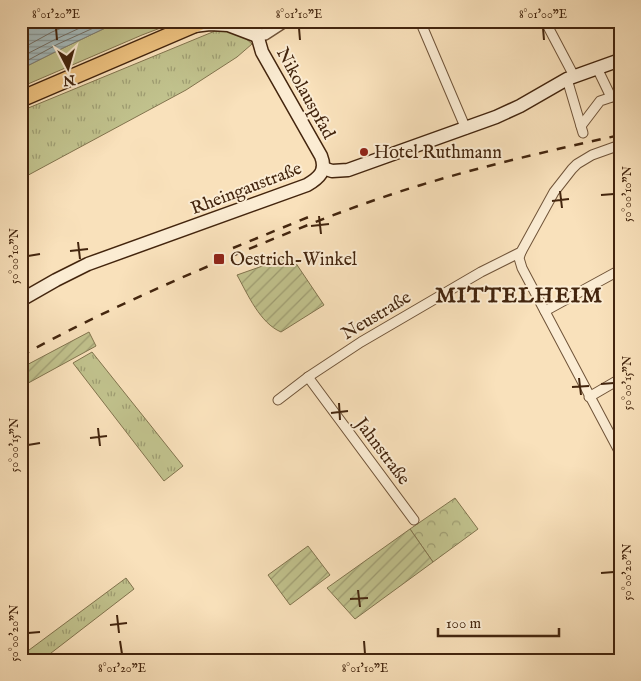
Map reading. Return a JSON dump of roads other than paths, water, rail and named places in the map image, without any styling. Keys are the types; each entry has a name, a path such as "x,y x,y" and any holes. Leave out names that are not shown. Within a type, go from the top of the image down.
{"main road":[{"path":"21,99 197,24 252,26"},
{"name":"Nikolauspfad","path":"252,26 262,52 322,156 323,168"},
{"name":"Rheingaustraße","path":"21,300 88,264 307,185 321,174 323,168 332,171 348,170 466,129 520,106 570,78 620,60"}],"street":[{"path":"252,26 265,34 285,21"},
{"path":"420,21 466,129"},
{"path":"545,21 570,78 582,130 600,101 615,98 598,68"},
{"path":"620,145 592,155 572,169 554,192 520,252 519,258 522,268 620,453"},
{"name":"Neustraße","path":"278,400 308,377 361,342 481,272 520,252"},
{"path":"545,311 620,270"},
{"name":"Jahnstraße","path":"308,377 414,520"},
{"path":"589,397 620,379"}],"water":[{"path":"21,21 120,21 21,69"}],"railway":[{"path":"21,356 76,327 159,288 354,207 470,171 620,135"},
{"path":"233,248 311,216"}],"place":[{"name":"Hotel Ruthmann","path":"364,152"},
{"name":"Oestrich-Winkel","path":"219,259"}],"district":[{"name":"MITTELHEIM","path":"519,294"}]}
